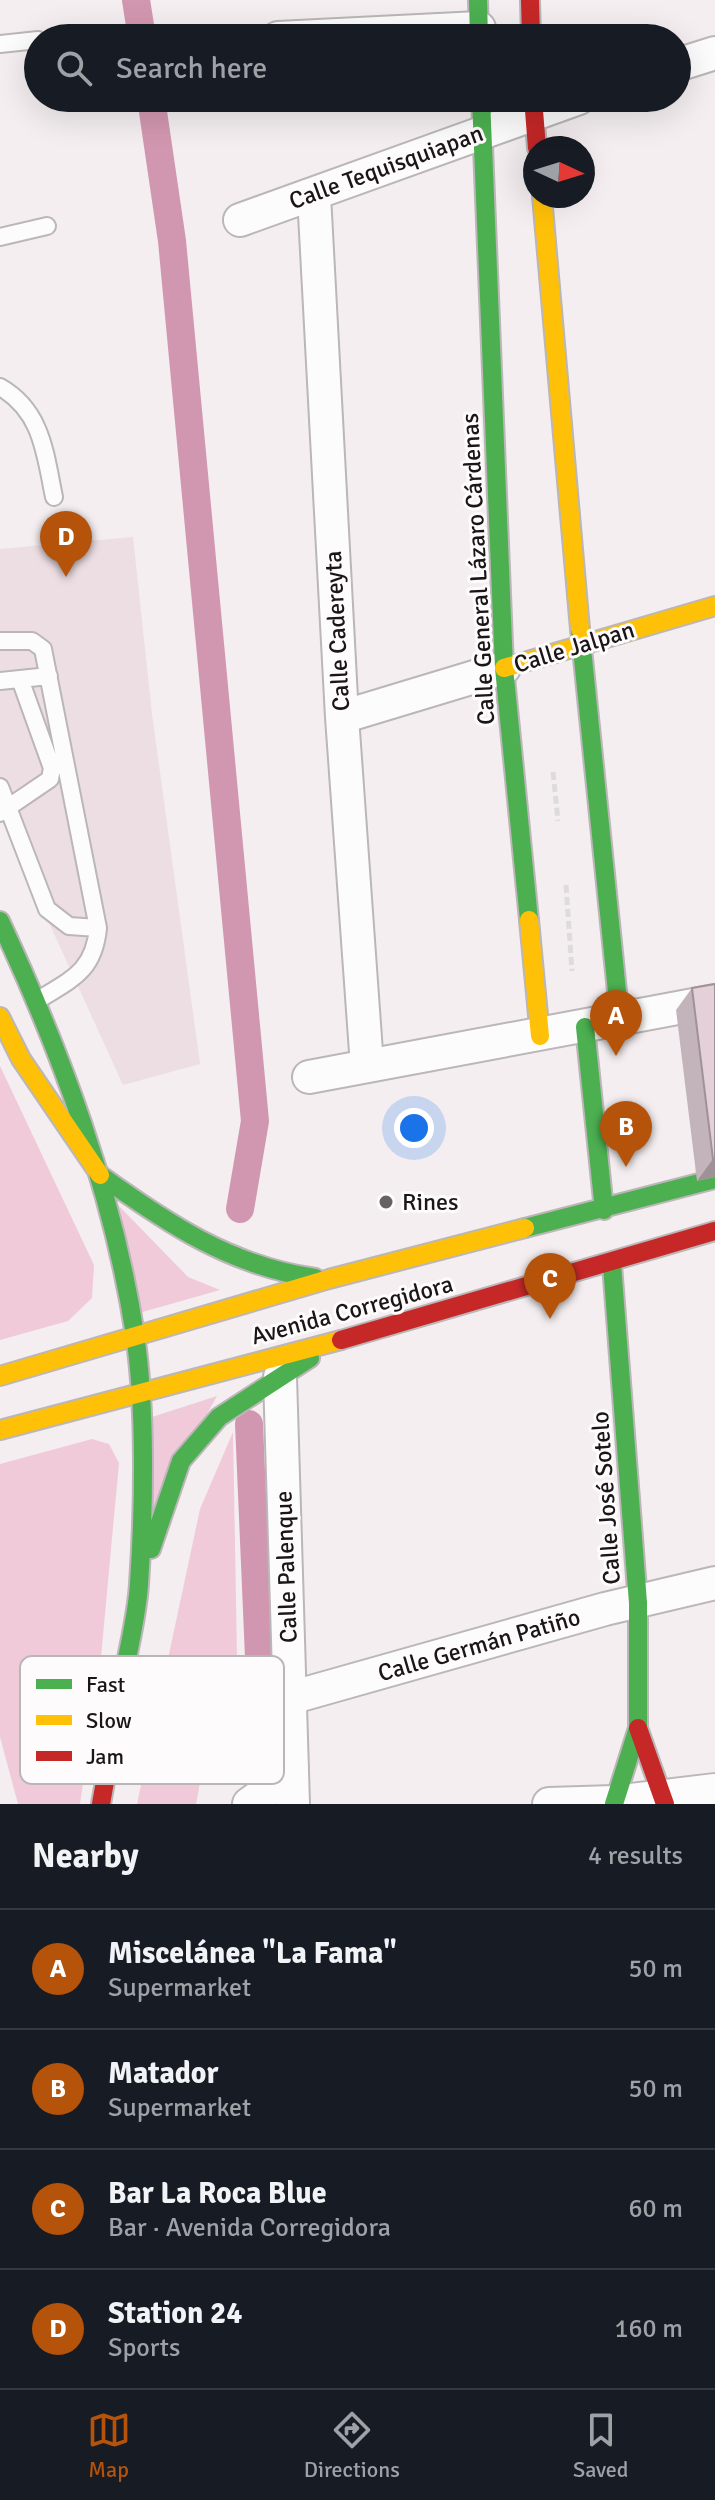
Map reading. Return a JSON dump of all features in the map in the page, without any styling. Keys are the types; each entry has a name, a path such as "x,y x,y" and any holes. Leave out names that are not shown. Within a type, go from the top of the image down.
{"main road":[{"path":"530,0 531,24"},
{"name":"Calle General Lázaro Cárdenas","path":"481,112 504,668 540,1036"},
{"path":"534,112 536,136"},
{"path":"543,208 584,643 598,830 620,1021"},
{"name":"Calle Jalpan","path":"504,668 715,606"},
{"path":"0,921 37,1000 100,1175 135,1336 141,1421 139,1586"},
{"path":"0,1017 21,1059 100,1175 183,1235 258,1270 329,1279"},
{"path":"585,1027 604,1210"},
{"name":"Avenida Corregidora","path":"0,1376 329,1279 715,1179"},
{"name":"Avenida Corregidora","path":"0,1430 137,1389 338,1340 612,1265 715,1231"},
{"name":"Calle José Sotelo","path":"612,1265 638,1603 638,1728 614,1803"},
{"path":"127,1656 139,1586 181,1461 219,1417 338,1340"},
{"name":"Calle José Sotelo","path":"638,1728 664,1799"},
{"path":"101,1804 104,1784"}],"street":[{"path":"453,24 478,22"},
{"path":"691,61 715,53"},
{"name":"Calle Tequisquiapan","path":"240,220 314,195 520,112"},
{"name":"Calle Cadereyta","path":"314,195 342,717 367,1066"},
{"name":"Calle Jalpan","path":"342,717 504,668"},
{"path":"309,1077 715,1001"},
{"name":"Calle Palenque","path":"280,1377 290,1698 288,1784"},
{"name":"Calle Germán Patiño","path":"290,1698 605,1609 715,1583"},
{"path":"249,1804 288,1784"},
{"path":"549,1804 664,1799 715,1790"}],"lane":[{"path":"0,44 24,41"},
{"path":"0,237 47,226"},
{"path":"0,387 21,399 43,441 54,497"},
{"path":"0,641 39,644 49,676 98,928 96,951 81,973 37,1000"},
{"path":"0,681 49,676"},
{"path":"4,811 50,779 52,768 20,679"},
{"path":"0,787 4,811 47,909 69,926 98,928"}],"path":[{"path":"565,872 573,982"}],"shaded area":[{"path":"133,537 152,714 200,1064 123,1085 0,815 0,549"},
{"path":"0,1066 94,1265 92,1298 68,1321 0,1340"},
{"path":"119,1206 188,1277 220,1290 139,1313"},
{"path":"217,1396 146,1525 152,1417"},
{"path":"233,1432 237,1656 169,1656 200,1509"},
{"path":"92,1439 109,1444 119,1463 101,1656 20,1656 20,1784 83,1784 80,1804 18,1804 0,1737 0,1464"},
{"path":"141,1784 200,1784 196,1804 137,1804"}],"building":[{"path":"715,984 715,1159 713,1159 692,988"}],"waterway":[{"path":"136,0 140,24"},
{"path":"153,112 172,241 255,1121 240,1209"},
{"path":"249,1424 259,1656"},
{"path":"266,1784 270,1804"}],"traffic: fast":[{"path":"478,0 479,24"},
{"path":"482,112 504,668 529,920"},
{"path":"580,629 620,1021"},
{"path":"0,921 64,1072 99,1175 135,1335 142,1426 142,1524 138,1597 128,1656"},
{"path":"585,1027 604,1210"},
{"path":"100,1175 176,1226 228,1253 256,1264 315,1278"},
{"path":"525,1228 715,1179"},
{"path":"612,1265 638,1603 638,1728 614,1804"},
{"path":"151,1549 181,1461 219,1417 310,1358"}],"traffic: slow":[{"path":"543,208 580,629"},
{"path":"504,668 715,606"},
{"path":"529,920 540,1036"},
{"path":"0,1017 21,1059 100,1175"},
{"path":"0,1376 329,1279 525,1228"},
{"path":"0,1430 341,1340"}],"traffic: jam":[{"path":"530,0 531,24"},
{"path":"534,112 536,136"},
{"path":"341,1340 715,1231"},
{"path":"638,1728 665,1804"},
{"path":"101,1804 105,1784"}],"place":[{"name":"Station 24","path":"66,577"},
{"name":"Miscelánea \"La Fama\"","path":"616,1056"},
{"name":"Matador","path":"626,1167"},
{"name":"Rines","path":"386,1202"},
{"name":"Bar La Roca Blue","path":"550,1319"}]}
